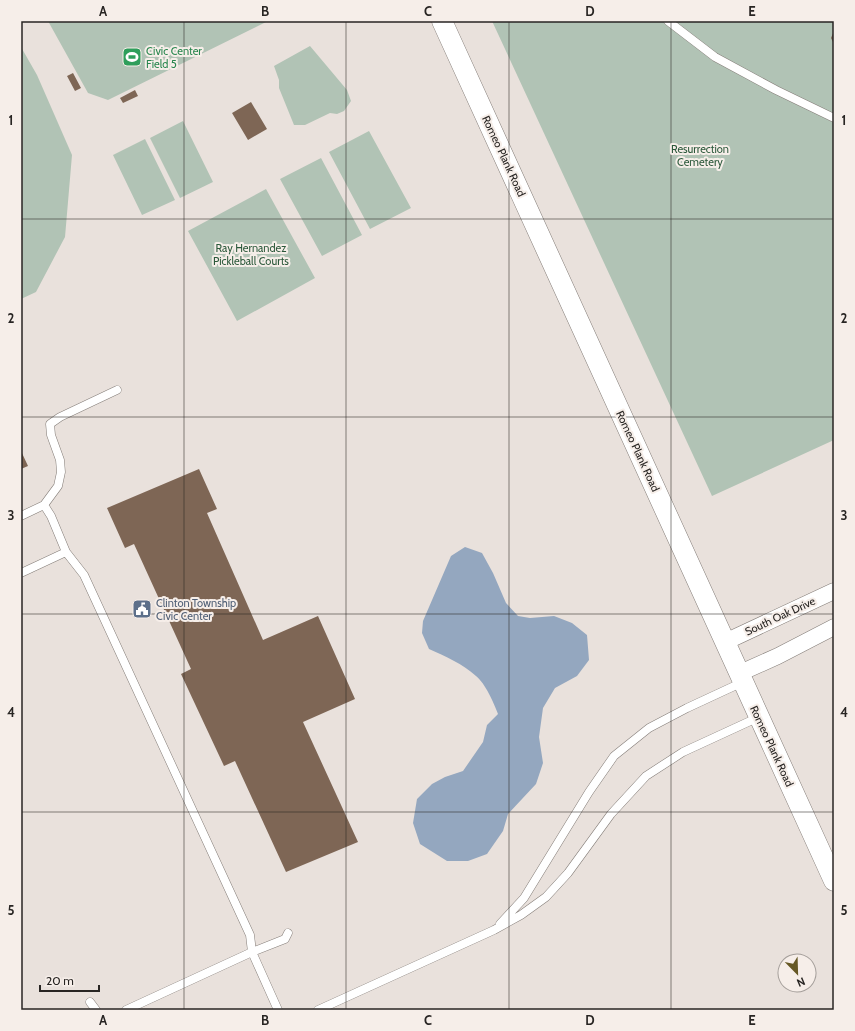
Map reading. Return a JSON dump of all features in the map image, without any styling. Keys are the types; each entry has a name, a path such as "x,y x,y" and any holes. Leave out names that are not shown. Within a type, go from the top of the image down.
{"street":[{"name":"Romeo Plank Road","path":"442,21 834,881"},
{"name":"South Oak Drive","path":"725,642 834,591"},
{"path":"741,677 834,627"}],"lane":[{"path":"668,21 715,57 776,90 834,118"},
{"path":"21,516 44,505 58,486 60,460 51,435 50,424 60,417 117,390"},
{"path":"44,505 51,516 66,552 84,575 109,628 250,935 252,952 278,1010"},
{"path":"21,573 66,552"},
{"path":"494,930 524,898 589,792 614,756 649,728 741,677"},
{"path":"318,1010 494,930 521,915 546,897 568,873 611,814 646,776 683,752 759,717"},
{"path":"126,1010 252,952 286,939 288,933"},
{"path":"90,1002 96,1010"}],"green space":[{"name":"Civic Center Field 5","path":"48,21 268,21 108,100 88,93"},
{"name":"Resurrection Cemetery","path":"492,21 834,21 834,440 712,496"},
{"path":"310,46 347,90 351,101 344,111 337,114 330,113 305,125 294,125 279,88 279,80 274,66"},
{"path":"21,47 37,75 72,155 65,237 36,292 21,299"},
{"path":"183,121 213,182 180,198 150,138"},
{"path":"369,131 411,208 370,229 329,152"},
{"path":"145,139 175,200 142,215 113,155"},
{"path":"321,158 362,235 322,256 280,179"},
{"name":"Ray Hernandez Pickleball Courts","path":"266,189 315,278 237,321 188,231"}],"water":[{"path":"465,547 482,553 493,573 506,603 518,616 530,618 554,616 572,623 587,635 589,660 577,676 555,688 543,708 539,737 543,763 536,784 508,814 503,831 487,854 468,861 447,861 420,844 413,823 417,799 432,784 445,777 463,771 483,742 487,725 498,714 483,683 460,664 429,649 422,633 423,621 451,556"}],"building":[{"path":"834,31 834,44 831,38"},
{"path":"73,73 81,88 75,91 67,76"},
{"path":"135,90 138,96 123,103 120,98"},
{"path":"251,102 267,129 248,140 232,113"},
{"path":"21,451 28,466 21,469"},
{"name":"Clinton Township Civic Center","path":"199,469 217,509 207,513 263,640 318,616 355,699 303,722 358,842 286,872 235,761 224,766 181,674 191,669 134,544 125,548 107,508"}],"place":[{"name":"Civic Center Field 5","path":"132,57"},
{"name":"Clinton Township Civic Center","path":"142,609"}]}
